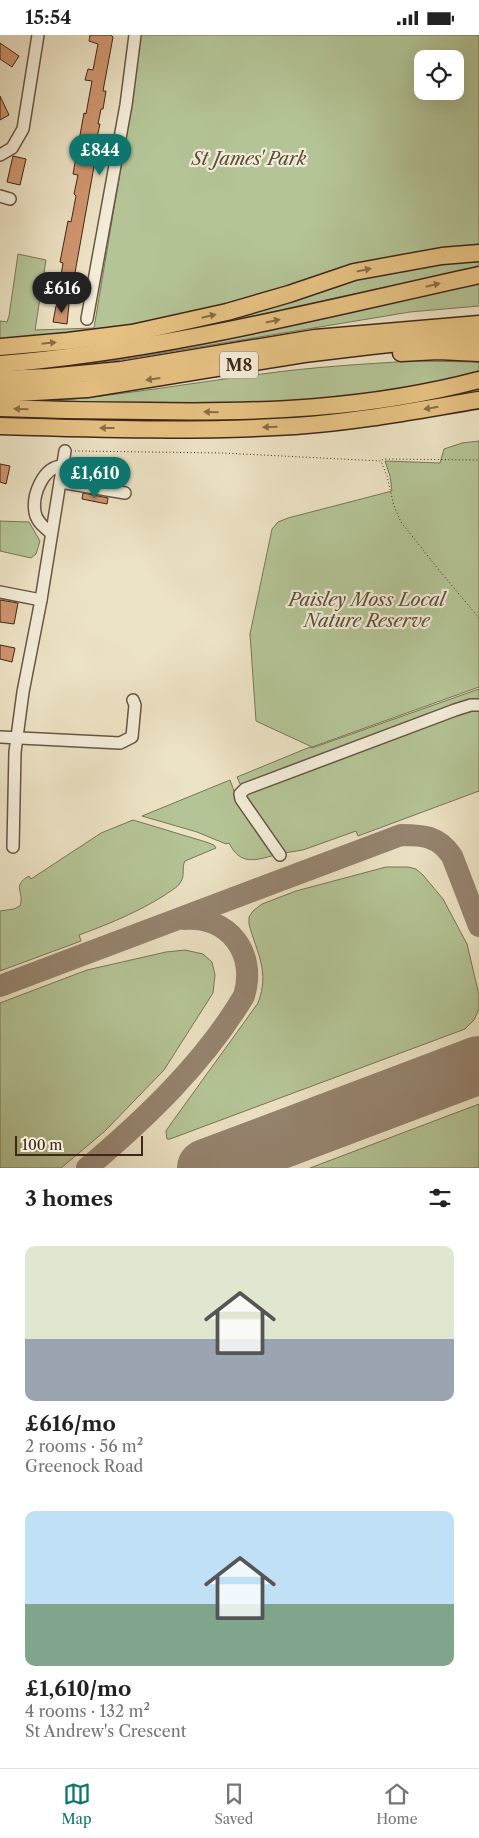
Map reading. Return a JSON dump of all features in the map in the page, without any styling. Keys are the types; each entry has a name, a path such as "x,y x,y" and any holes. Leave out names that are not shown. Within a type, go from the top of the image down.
{"highway":[{"path":"0,347 132,333 226,312 354,273 442,256 479,253"},
{"name":"M8","path":"0,364 90,354 207,335 479,275"},
{"name":"M8","path":"0,379 48,377 130,369 392,324 479,315"},
{"name":"M8","path":"316,338 479,324"},
{"name":"M8","path":"0,394 87,389 371,345 479,338"},
{"name":"M8","path":"190,373 372,354 438,351 479,353"},
{"path":"0,408 227,412 282,411 398,398 479,380"},
{"path":"0,427 168,429 296,425 373,417 479,400"}],"street":[{"path":"0,155 12,148 23,129 38,35"},
{"path":"88,319 126,105 135,35"},
{"path":"13,847 15,752 23,692 41,600 65,451"},
{"path":"51,533 39,522 35,513 36,495 44,477 51,469 56,466 62,466"},
{"path":"60,481 124,493"},
{"path":"0,591 41,600"},
{"path":"0,737 120,743 132,737 135,705 133,699"},
{"path":"280,855 242,799 240,794 245,789 456,710 471,705 479,705"}],"path":[{"path":"65,451 223,453 381,461 385,459 479,459"},
{"path":"381,461 387,476 392,501 401,522 438,570 479,618"}],"green space":[{"name":"St James' Park","path":"139,35 479,35 479,250 115,331 0,343 0,321 7,322 9,316 18,254 46,260 35,330 94,328 131,107"},
{"path":"450,262 479,262 479,306 410,312 120,360 26,369 388,296 385,287 198,327 374,274"},
{"path":"414,361 479,362 479,393 349,415 347,405 27,403 115,394 300,369"},
{"name":"Paisley Moss Local Nature Reserve","path":"479,441 479,687 312,747 256,721 250,634 272,529 278,522 288,518 392,491 385,461 440,463 444,449 462,443"},
{"path":"0,521 29,522 40,541 36,554 31,558 0,551"},
{"path":"479,689 479,699 471,703 243,785 240,784 237,777 310,747 312,748"},
{"path":"479,708 479,791 358,836 356,831 303,850 284,853 244,794 457,711"},
{"path":"230,780 236,796 275,855 254,860 243,858 233,850 229,843 226,844 197,832 142,816"},
{"path":"133,820 206,842 214,845 216,848 185,861 183,877 179,885 155,901 101,927 79,935 81,941 0,971 0,911 20,906 21,883 29,876 31,879 101,833"},
{"path":"386,867 416,869 443,899 467,944 479,995 479,1009 474,1020 465,1029 167,1139 166,1131 170,1125 258,1003 263,972 249,924 249,917 253,911 262,904 296,891"},
{"path":"185,950 203,954 212,962 215,975 213,993 164,1070 105,1131 61,1168 0,1168 0,1003 87,970 166,952"},
{"path":"479,1104 479,1168 310,1168"}],"building":[{"path":"90,35 111,35 113,37 103,91 106,91 103,109 101,109 98,124 100,124 95,147 97,147 95,161 73,284 60,282 63,263 60,262 68,221 71,222 76,196 74,194 78,175 73,174 92,81 85,80 88,69 93,70 98,44 89,41"},
{"path":"0,43 19,56 12,67 0,59"},
{"path":"0,96 9,115 0,120"},
{"path":"13,156 26,159 20,185 7,182"},
{"path":"61,302 69,304 67,324 53,322 56,306 60,307"},
{"path":"93,463 108,466 105,482 90,479"},
{"path":"0,464 10,466 6,484 0,482"},
{"path":"83,493 108,498 107,504 82,499"},
{"path":"0,600 18,603 14,624 0,622"},
{"path":"0,645 15,648 12,662 0,659"}],"taxiway":[{"path":"0,986 401,835 424,836 436,841 447,849 452,856 479,926"},
{"path":"87,1168 173,1088 211,1044 244,996 247,980 246,965 243,952 236,940 214,924 200,920 184,919"}],"runway":[{"path":"206,1168 479,1065"}]}
